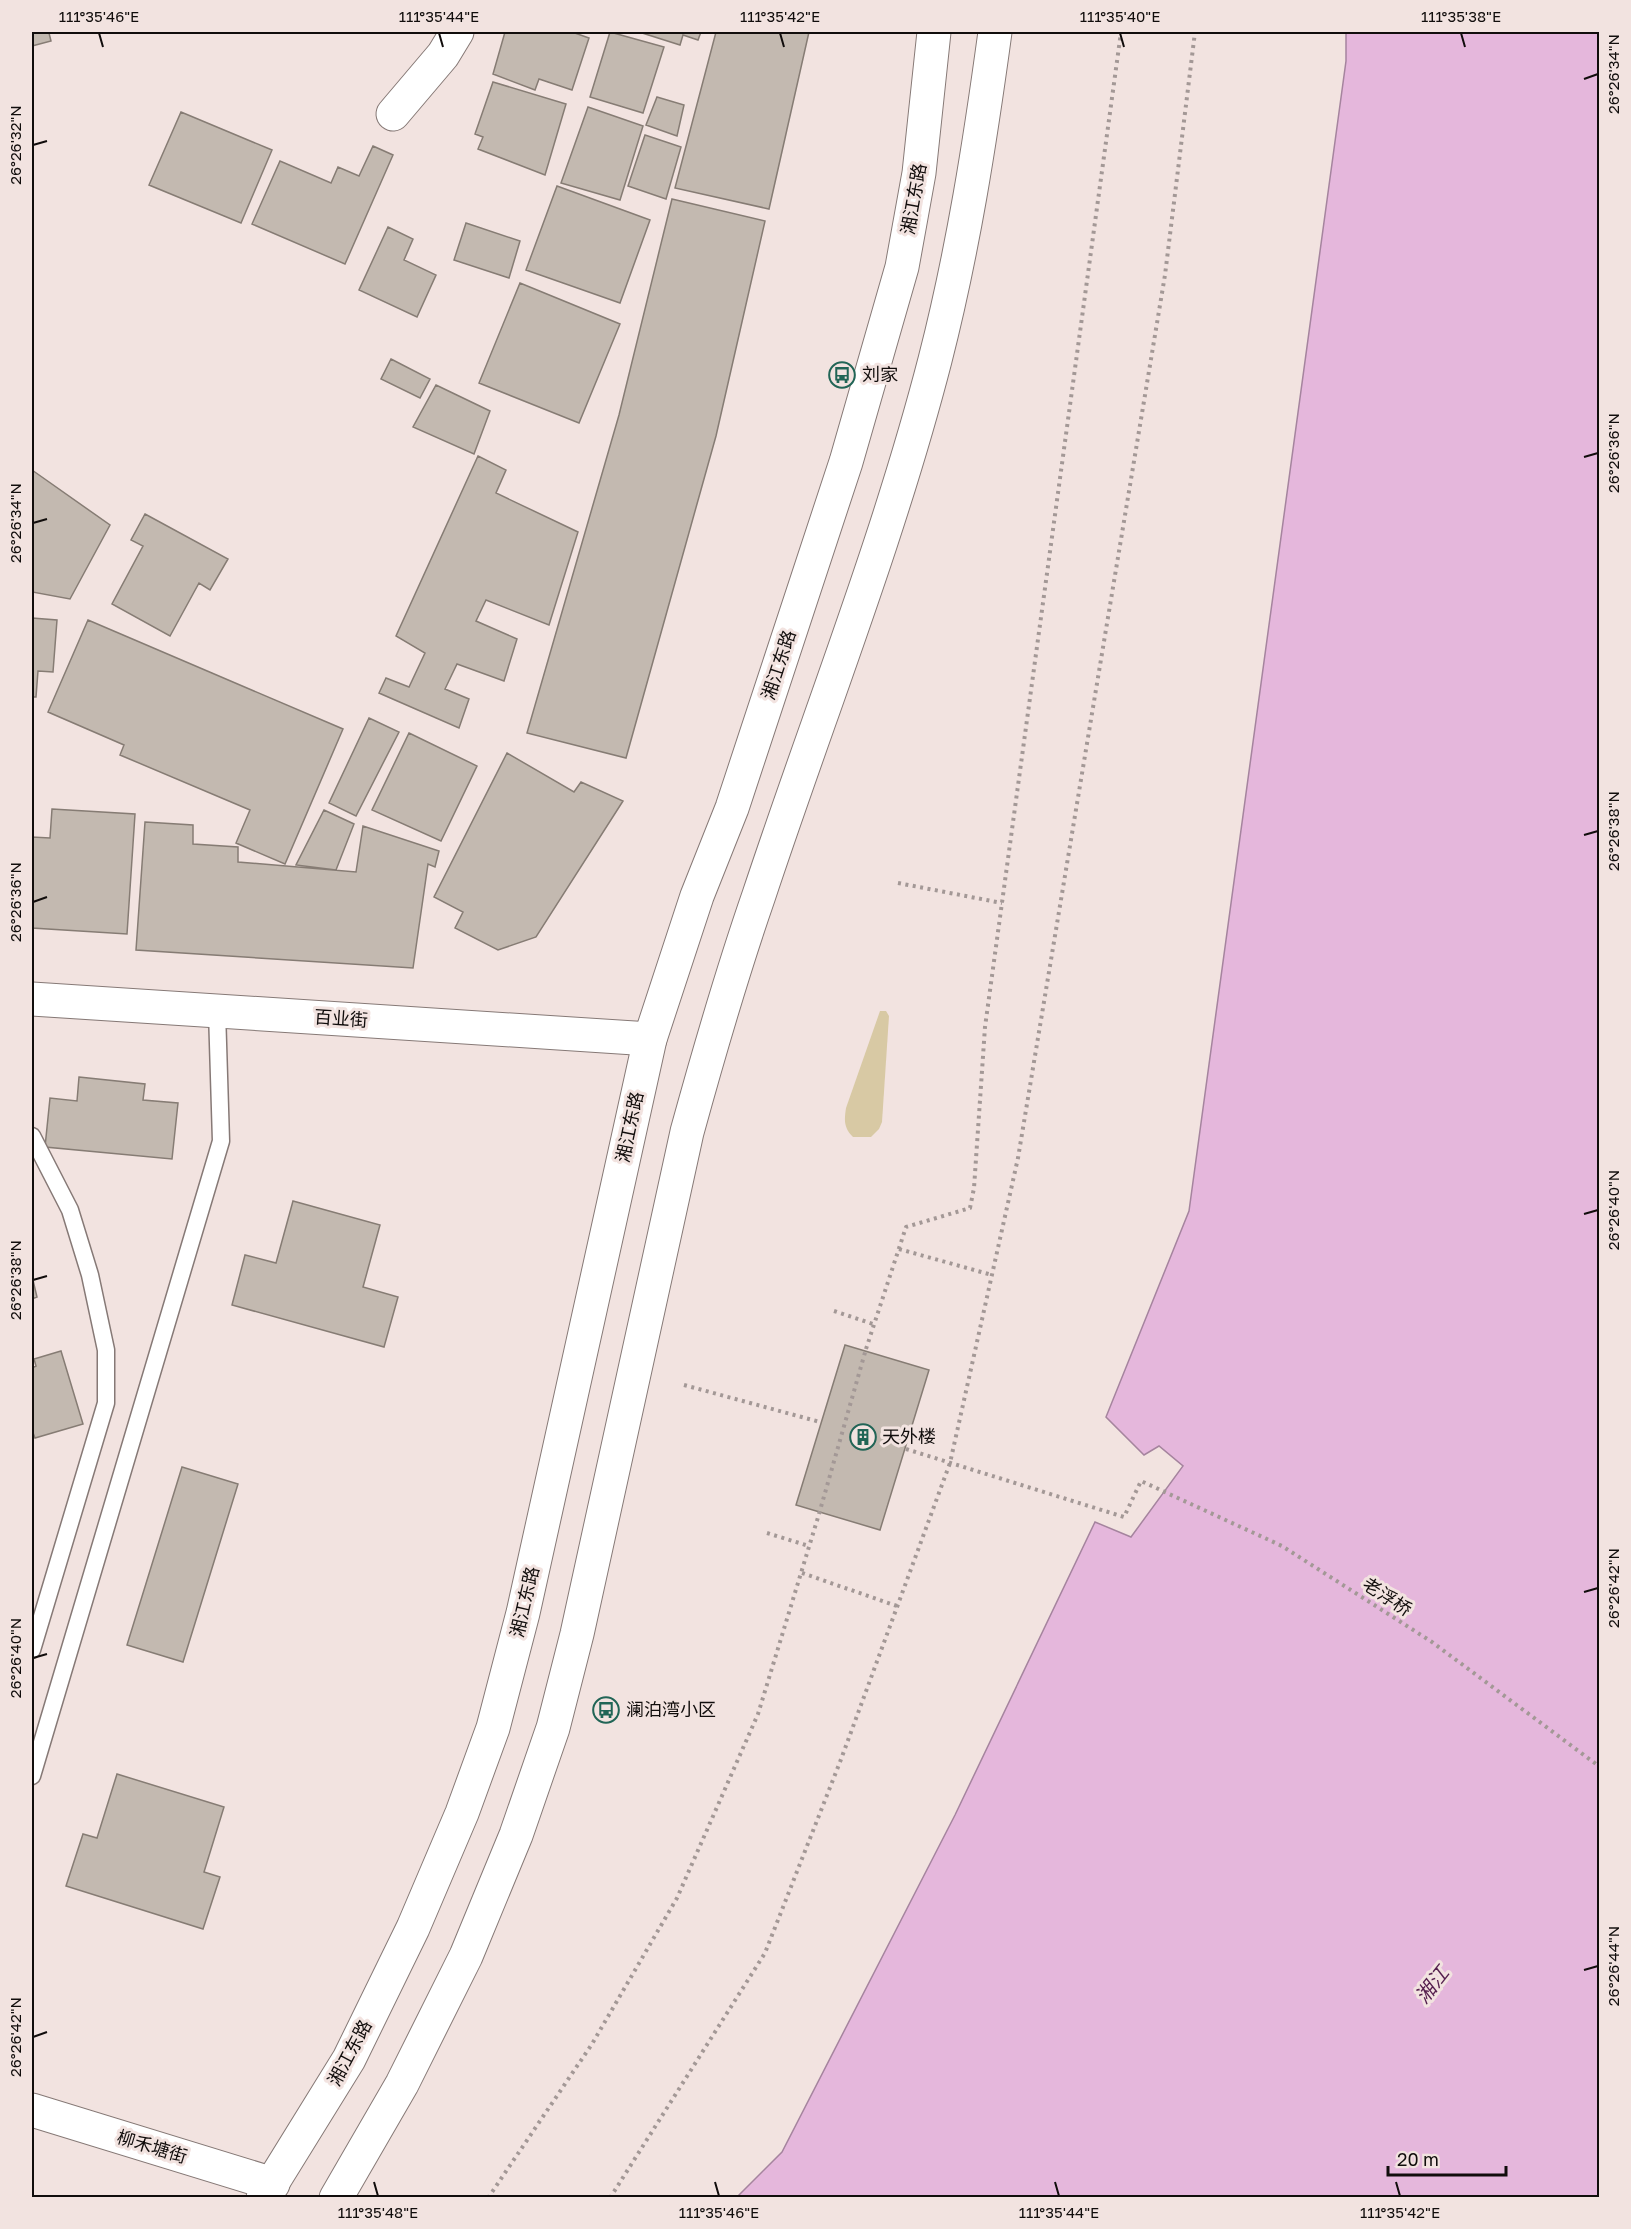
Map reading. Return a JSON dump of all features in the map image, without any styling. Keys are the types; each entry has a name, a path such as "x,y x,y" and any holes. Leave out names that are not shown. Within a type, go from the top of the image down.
{"main road":[{"path":"393,114 443,55 457,32"},
{"name":"湘江东路","path":"268,2191 349,2059 413,1928 462,1813 493,1728 523,1613 650,1039 697,896 732,808 846,462 902,267 917,185 934,32"},
{"path":"336,2198 402,2084 466,1956 516,1835 553,1728 579,1622 687,1132 709,1052 763,883 867,583 898,488 935,361 963,245 995,32"},
{"name":"百业街","path":"32,999 650,1039"},
{"name":"柳禾塘街","path":"32,2110 268,2191"}],"lane":[{"path":"32,1776 221,1141 217,1011"},
{"path":"32,1136 70,1210 90,1275 106,1350 106,1403 32,1650"}],"path":[{"path":"488,2198 592,2044 677,1898 758,1714 802,1573 873,1324 906,1227 970,1208 974,1188 985,1027 1121,32"},
{"path":"610,2198 765,1953 840,1762 950,1463 1018,1158 1165,275 1195,32"},
{"path":"898,883 1002,903"},
{"path":"898,1249 992,1275"},
{"path":"834,1311 873,1324"},
{"path":"684,1385 820,1422"},
{"path":"906,1449 950,1463"},
{"name":"老浮桥","path":"950,1463 1124,1517 1141,1481 1282,1546 1432,1642 1599,1767"},
{"path":"767,1533 809,1546"},
{"path":"802,1573 897,1606"}],"shaded area":[{"path":"880,1011 886,1011 889,1016 882,1122 871,1137 853,1137 845,1124 846,1108"}],"water":[{"name":"湘江","path":"1346,32 1599,32 1599,2197 737,2197 782,2152 955,1815 1095,1522 1131,1537 1183,1466 1159,1446 1144,1455 1106,1417 1189,1211 1346,61"}],"building":[{"path":"32,32 52,32 49,33 51,41 32,46"},
{"path":"505,32 572,32 589,38 572,90 539,79 535,90 493,74"},
{"path":"610,32 664,47 643,113 590,97"},
{"path":"639,32 701,32 698,40 683,35 680,45"},
{"path":"716,32 809,32 769,209 675,188"},
{"path":"493,82 566,104 545,175 478,149 483,137 475,134"},
{"path":"657,97 684,105 677,136 646,125"},
{"path":"588,107 643,126 620,200 561,183"},
{"path":"181,112 272,150 241,223 149,185"},
{"path":"645,135 681,147 666,199 628,186"},
{"path":"373,146 393,155 345,264 252,224 280,161 331,183 338,167 359,176"},
{"path":"557,186 650,220 620,303 526,270"},
{"path":"672,199 765,221 716,436 626,758 527,733 619,415"},
{"path":"466,223 520,241 509,278 454,260"},
{"path":"388,227 413,239 404,260 436,275 417,317 359,290"},
{"path":"520,283 620,324 579,423 479,383"},
{"path":"391,359 430,379 420,398 381,379"},
{"path":"436,385 490,411 474,454 413,427"},
{"path":"478,456 506,470 496,493 578,532 549,625 486,600 476,621 517,639 504,681 457,664 445,689 469,699 459,728 379,693 386,678 409,687 425,653 396,636"},
{"path":"32,470 110,525 70,599 32,592"},
{"path":"145,514 228,559 210,590 199,583 170,636 112,604 143,546 131,540"},
{"path":"32,618 57,620 53,672 38,671 36,697 32,697"},
{"path":"88,620 343,729 285,864 236,843 250,810 120,755 124,745 48,712"},
{"path":"369,718 399,732 356,816 329,803"},
{"path":"409,733 477,766 441,841 372,810"},
{"path":"507,753 574,792 581,782 623,801 536,937 498,950 455,928 463,912 434,897"},
{"path":"52,809 135,814 127,934 32,928 32,837 50,838"},
{"path":"324,810 354,824 336,870 296,865"},
{"path":"145,822 193,825 193,844 238,847 238,862 356,872 363,826 439,851 435,867 428,864 413,968 136,950"},
{"path":"79,1077 145,1084 143,1100 178,1103 172,1159 45,1147 50,1098 77,1101"},
{"path":"293,1201 380,1225 363,1287 398,1297 384,1347 232,1305 245,1255 276,1263"},
{"path":"32,1276 37,1297 32,1299"},
{"name":"天外楼","path":"845,1345 929,1370 880,1530 796,1505"},
{"path":"61,1351 83,1424 35,1438 32,1430 32,1368 36,1366 34,1359"},
{"path":"182,1467 238,1484 183,1662 127,1645"},
{"path":"117,1774 224,1807 204,1872 220,1877 203,1929 66,1886 83,1834 97,1838"}],"place":[{"name":"刘家","path":"842,375"},
{"name":"天外楼","path":"863,1437"},
{"name":"澜泊湾小区","path":"606,1710"}]}
